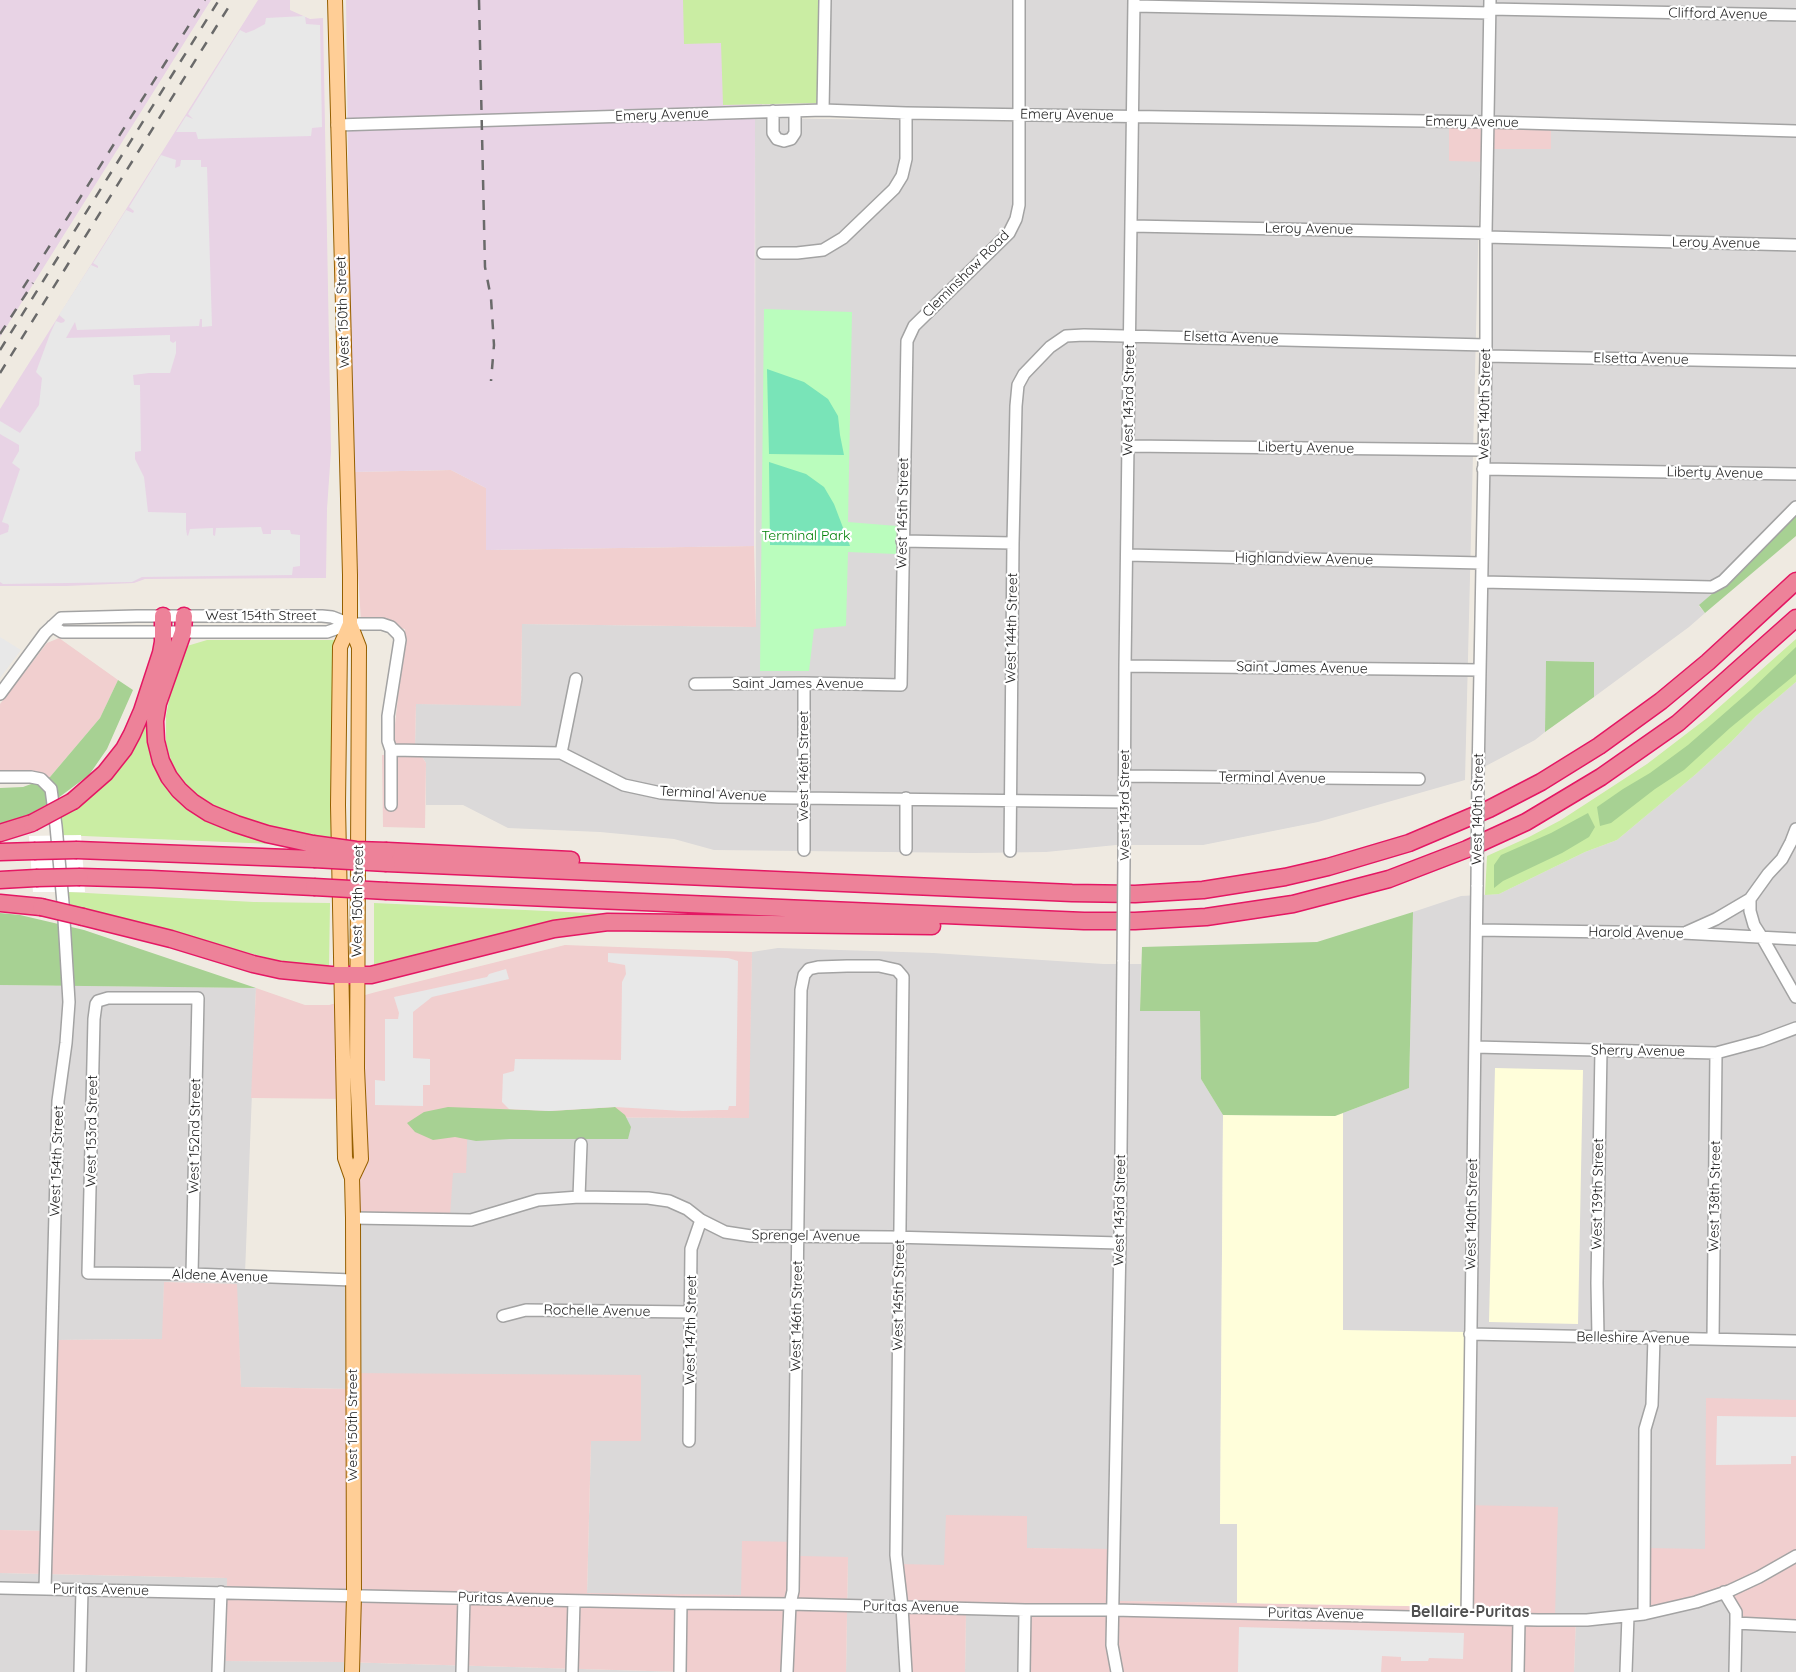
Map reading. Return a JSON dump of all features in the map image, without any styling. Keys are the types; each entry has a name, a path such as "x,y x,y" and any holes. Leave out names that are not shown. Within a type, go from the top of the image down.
{"highway":[{"path":"0,852 77,850 313,852 356,850 387,857 1030,882 1135,894 1203,890 1276,879 1328,868 1409,842 1488,809 1564,769 1627,727 1708,662 1796,581"},
{"path":"184,616 184,632 158,703 155,721 157,748 169,777 192,802 210,813 313,852"},
{"path":"0,880 80,877 151,879 1038,920 1171,920 1255,911 1342,892 1389,879 1449,857 1526,822 1601,777 1678,723 1796,618"},
{"path":"0,833 32,823 73,800 105,773 120,754 132,734 142,711 161,652 163,624"},
{"path":"0,903 41,907 83,917 171,939 253,964 304,973 349,975 371,975 554,929 608,922 922,926 1038,920"}],"main road":[{"name":"West 150th Street","path":"335,0 350,624 359,647 349,975"},
{"name":"West 150th Street","path":"350,624 340,647 338,805 357,1068 361,1159 352,1178 354,1595 352,1672"}],"street":[{"path":"823,110 825,0"},
{"path":"1019,0 1019,114"},
{"name":"Clifford Avenue","path":"1134,3 1490,7 1796,16"},
{"name":"West 143rd Street","path":"1117,1672 1112,1645 1120,1242 1125,666 1134,3"},
{"name":"West 140th Street","path":"1467,1618 1490,7"},
{"name":"Emery Avenue","path":"337,125 823,110 906,113 1489,122 1796,131"},
{"path":"773,111 773,133 777,139 784,142 791,139 795,133 795,111"},
{"path":"763,253 797,254 823,250 843,238 894,189 902,176 906,159 906,113"},
{"name":"Cleminshaw Road","path":"907,340 914,326 1009,233 1019,205 1019,114"},
{"name":"Leroy Avenue","path":"1131,226 1796,245"},
{"name":"Elsetta Avenue","path":"1016,406 1018,386 1024,374 1050,347 1066,336 1130,335 1796,362"},
{"name":"West 145th Street","path":"901,685 902,541 907,340"},
{"name":"West 144th Street","path":"1010,851 1016,406"},
{"name":"Liberty Avenue","path":"1128,446 1483,450"},
{"name":"Liberty Avenue","path":"1483,469 1796,474"},
{"path":"1482,582 1712,586 1723,581 1796,507"},
{"path":"902,541 1013,543"},
{"name":"Highlandview Avenue","path":"1127,555 1482,563"},
{"name":"West 154th Street","path":"0,694 52,626 62,632 163,624 184,616 322,616 332,617 350,624"},
{"name":"West 154th Street","path":"163,624 184,632 328,632 350,624"},
{"path":"350,624 382,624 391,627 399,635 399,650 388,716 388,741 391,750 390,805"},
{"name":"Saint James Avenue","path":"1125,666 1480,670"},
{"path":"561,753 576,679"},
{"name":"Saint James Avenue","path":"695,684 804,683 901,685"},
{"name":"West 146th Street","path":"804,683 804,850"},
{"name":"Terminal Avenue","path":"391,750 561,753 624,785 661,793 719,797 1124,802"},
{"name":"West 154th Street","path":"0,777 31,776 42,779 51,789 63,903 69,1002 66,1043 58,1101 45,1589"},
{"name":"Terminal Avenue","path":"1125,776 1419,780"},
{"path":"906,798 906,849"},
{"path":"1683,933 1716,919 1750,898 1782,858 1796,829"},
{"path":"1750,898 1750,911 1754,925 1764,938 1796,997"},
{"name":"Harold Avenue","path":"1477,930 1683,933 1796,939"},
{"name":"West 145th Street","path":"847,966 879,966 897,970 903,977 896,1555 902,1607 906,1672"},
{"name":"West 146th Street","path":"788,1672 790,1604 793,1591 801,990 804,975 810,969 847,966"},
{"name":"West 153rd Street","path":"88,1273 94,1019 98,1001 108,998 198,998"},
{"name":"West 152nd Street","path":"192,1274 198,998"},
{"name":"Sherry Avenue","path":"1475,1047 1716,1053 1762,1041 1796,1028"},
{"name":"West 139th Street","path":"1598,1337 1597,1283 1601,1050"},
{"name":"West 138th Street","path":"1713,1339 1716,1053"},
{"path":"579,1198 582,1144"},
{"name":"Sprengel Avenue","path":"353,1218 471,1220 538,1200 648,1198 669,1201 687,1209 701,1220 725,1232 751,1236 1120,1242"},
{"name":"West 147th Street","path":"689,1442 692,1249 701,1220"},
{"name":"Aldene Avenue","path":"88,1273 192,1274 352,1280"},
{"name":"Rochelle Avenue","path":"503,1316 526,1310 692,1312"},
{"name":"Belleshire Avenue","path":"1470,1334 1796,1341"},
{"path":"1644,1614 1645,1429 1652,1405 1654,1337"},
{"name":"Puritas Avenue","path":"0,1588 1587,1620 1644,1614 1696,1602 1759,1577 1796,1556"},
{"path":"80,1672 82,1590"},
{"path":"218,1672 220,1592"},
{"path":"1724,1592 1736,1612 1734,1672"},
{"path":"462,1672 464,1598"},
{"path":"572,1672 574,1601"},
{"path":"680,1672 681,1603"},
{"path":"1024,1672 1025,1610"},
{"path":"1626,1672 1628,1616"},
{"path":"1518,1672 1519,1620"},
{"path":"1736,1624 1796,1626"}],"shaded area":[{"path":"0,0 211,0 0,337"},
{"path":"258,0 290,0 290,10 310,19 323,18 331,451 327,509 326,578 145,579 134,583 0,586 0,409"},
{"path":"346,0 766,0 762,106 755,119 754,546 486,550 486,488 451,470 352,472"},
{"path":"829,0 1796,0 1796,516 1755,557 1699,606 1705,613 1689,627 1594,697 1594,662 1546,661 1545,732 1535,740 1482,768 1491,149 1449,124 827,116"},
{"path":"305,16 306,24 320,25 322,127 312,128 311,136 198,139 196,132 176,132 186,116 193,119 188,114 240,30 246,33 254,30 265,24 266,18"},
{"path":"755,118 1481,128 1465,780 1318,822 1203,845 1116,845 1046,852 714,850 674,839 600,832 508,828 463,805 426,805 426,763 415,745 416,704 521,705 522,624 756,627"},
{"path":"1449,124 1551,126 1551,149 1492,149 1491,162 1449,161"},
{"path":"161,155 176,160 175,168 180,166 181,160 201,160 201,167 207,167 212,326 202,327 202,319 200,319 199,326 77,330 75,322 66,338 170,335 170,341 173,343 176,341 176,353 170,373 133,375 134,385 140,385 141,451 135,452 135,459 144,477 148,512 186,513 188,536 190,529 213,528 213,535 215,536 216,528 261,527 263,534 271,534 271,530 290,530 291,534 300,535 300,566 293,567 292,575 142,577 132,582 3,584 0,582 0,535 8,532 8,524 2,522 20,469 12,463 19,451 19,445 0,434 0,421 20,433 39,405 42,378 36,372 56,321 64,322 65,320 59,315 91,265 98,268 93,263 126,210 133,213 134,211 129,207"},
{"path":"451,470 486,488 486,550 754,546 756,627 522,624 521,706 416,704 415,745 393,744 405,629 361,622 352,472"},
{"path":"0,637 21,650 0,678"},
{"path":"59,638 118,680 100,718 50,777 0,776 0,704 47,643"},
{"path":"1796,682 1796,1672 1574,1672 1576,1616 1555,1616 1464,1505 1343,1330 1343,1113 1409,1088 1413,912 1461,896 1499,894 1585,852 1617,840 1696,774 1756,716"},
{"path":"382,755 421,755 426,763 425,828 383,827"},
{"path":"565,945 752,952 749,1118 468,1117 466,1173 453,1173 450,1216 352,1216 352,1099 251,1098 256,988 305,1005 329,1005"},
{"path":"778,948 933,953 1104,964 1141,964 1140,1010 1200,1011 1201,1079 1223,1115 1220,1523 1237,1524 1237,1603 1119,1601 1119,1550 1026,1548 1027,1517 944,1565 910,1672 846,1672 848,1557 741,1595 587,1594 591,1441 349,1389 241,1387 236,1284 164,1282 163,1339 56,1340 52,1531 0,1530 0,985 256,988 245,1274 350,1276 352,1216 453,1173 465,1173 467,1117 748,1118 752,952"},
{"path":"608,953 728,958 738,961 736,1106 729,1106 728,1110 683,1111 615,1107 549,1111 509,1109 502,1102 503,1074 514,1071 515,1059 621,1060 622,982 626,974 625,965 608,962"},
{"path":"506,969 509,979 432,997 413,1012 413,1058 430,1059 430,1085 423,1085 423,1106 375,1105 375,1080 385,1081 385,1019 398,1019 399,1013 394,997 487,977 489,974"},
{"path":"1495,1068 1583,1070 1578,1324 1489,1322"},
{"path":"1343,1113 1343,1330 1467,1332 1462,1607 1237,1603 1237,1524 1220,1524 1223,1115 1335,1116"},
{"path":"164,1282 237,1284 241,1387 349,1389 349,1373 641,1375 641,1441 591,1441 587,1593 741,1595 742,1541 799,1542 799,1556 848,1557 846,1672 684,1672 341,1662 226,1661 227,1578 0,1573 0,1530 51,1531 56,1340 162,1339"},
{"path":"1706,1398 1796,1400 1796,1622 1733,1620 1733,1614 1718,1592 1646,1612 1647,1548 1705,1549"},
{"path":"1717,1416 1796,1417 1796,1456 1791,1456 1791,1464 1716,1465"},
{"path":"1464,1505 1558,1507 1555,1616 1576,1616 1574,1672 1028,1672 1029,1615 966,1612 965,1672 910,1672 900,1564 944,1565 946,1515 1027,1516 1027,1548 1119,1549 1119,1601 1462,1607"},
{"path":"0,1573 227,1578 226,1661 341,1662 684,1672 0,1672"},
{"path":"966,1612 1029,1615 1028,1672 965,1672"},
{"path":"1239,1627 1464,1633 1463,1659 1429,1658 1428,1661 1401,1661 1401,1657 1382,1656 1381,1672 1238,1672"}],"green space":[{"path":"683,0 819,0 817,103 723,105 721,43 684,44"},
{"name":"Terminal Park","path":"764,309 852,312 848,522 897,526 896,554 848,552 846,626 814,629 809,671 760,671"},
{"path":"767,369 804,382 828,399 838,416 844,455 769,454"},
{"path":"769,462 806,474 824,487 834,504 850,546 770,545"},
{"path":"1796,516 1796,536 1705,613 1699,605 1755,557"},
{"path":"1796,639 1796,682 1756,716 1696,774 1617,840 1585,852 1499,894 1485,895 1487,856 1561,820 1647,764 1707,718"},
{"path":"207,640 335,640 336,838 303,834 228,816 198,799 174,771 166,743 166,716 175,670 187,646"},
{"path":"1796,647 1796,674 1730,728 1684,770 1655,789 1611,823 1600,826 1597,807 1650,773 1688,745 1751,690"},
{"path":"1546,661 1594,662 1594,697 1545,732"},
{"path":"118,680 133,690 107,749 89,775 58,798 23,818 0,824 0,788 23,787 50,777 100,718"},
{"path":"145,713 164,780 274,840 273,844 60,835 58,817"},
{"path":"1588,813 1595,827 1589,837 1562,853 1503,881 1494,888 1494,865 1501,855 1551,833"},
{"path":"68,892 254,902 330,903 329,967 296,965 69,907"},
{"path":"374,903 611,914 611,918 374,967"},
{"path":"1413,912 1409,1088 1335,1116 1223,1115 1201,1079 1200,1011 1140,1011 1142,947 1317,942"},
{"path":"0,913 20,915 84,930 256,988 0,985"},
{"path":"448,1107 551,1111 615,1107 625,1115 631,1127 628,1139 510,1139 476,1141 455,1137 433,1140 415,1132 407,1123 424,1112"}],"pier":[{"path":"81,835 85,892 33,892 29,836"}],"railway":[{"path":"23,288 205,0"},
{"path":"0,350 219,0"},
{"path":"0,373 233,0"},
{"path":"479,0 485,267 491,298 494,345 491,381"},
{"path":"0,334 33,283"}],"district":[{"name":"Bellaire-Puritas","path":"1470,1612"}]}
